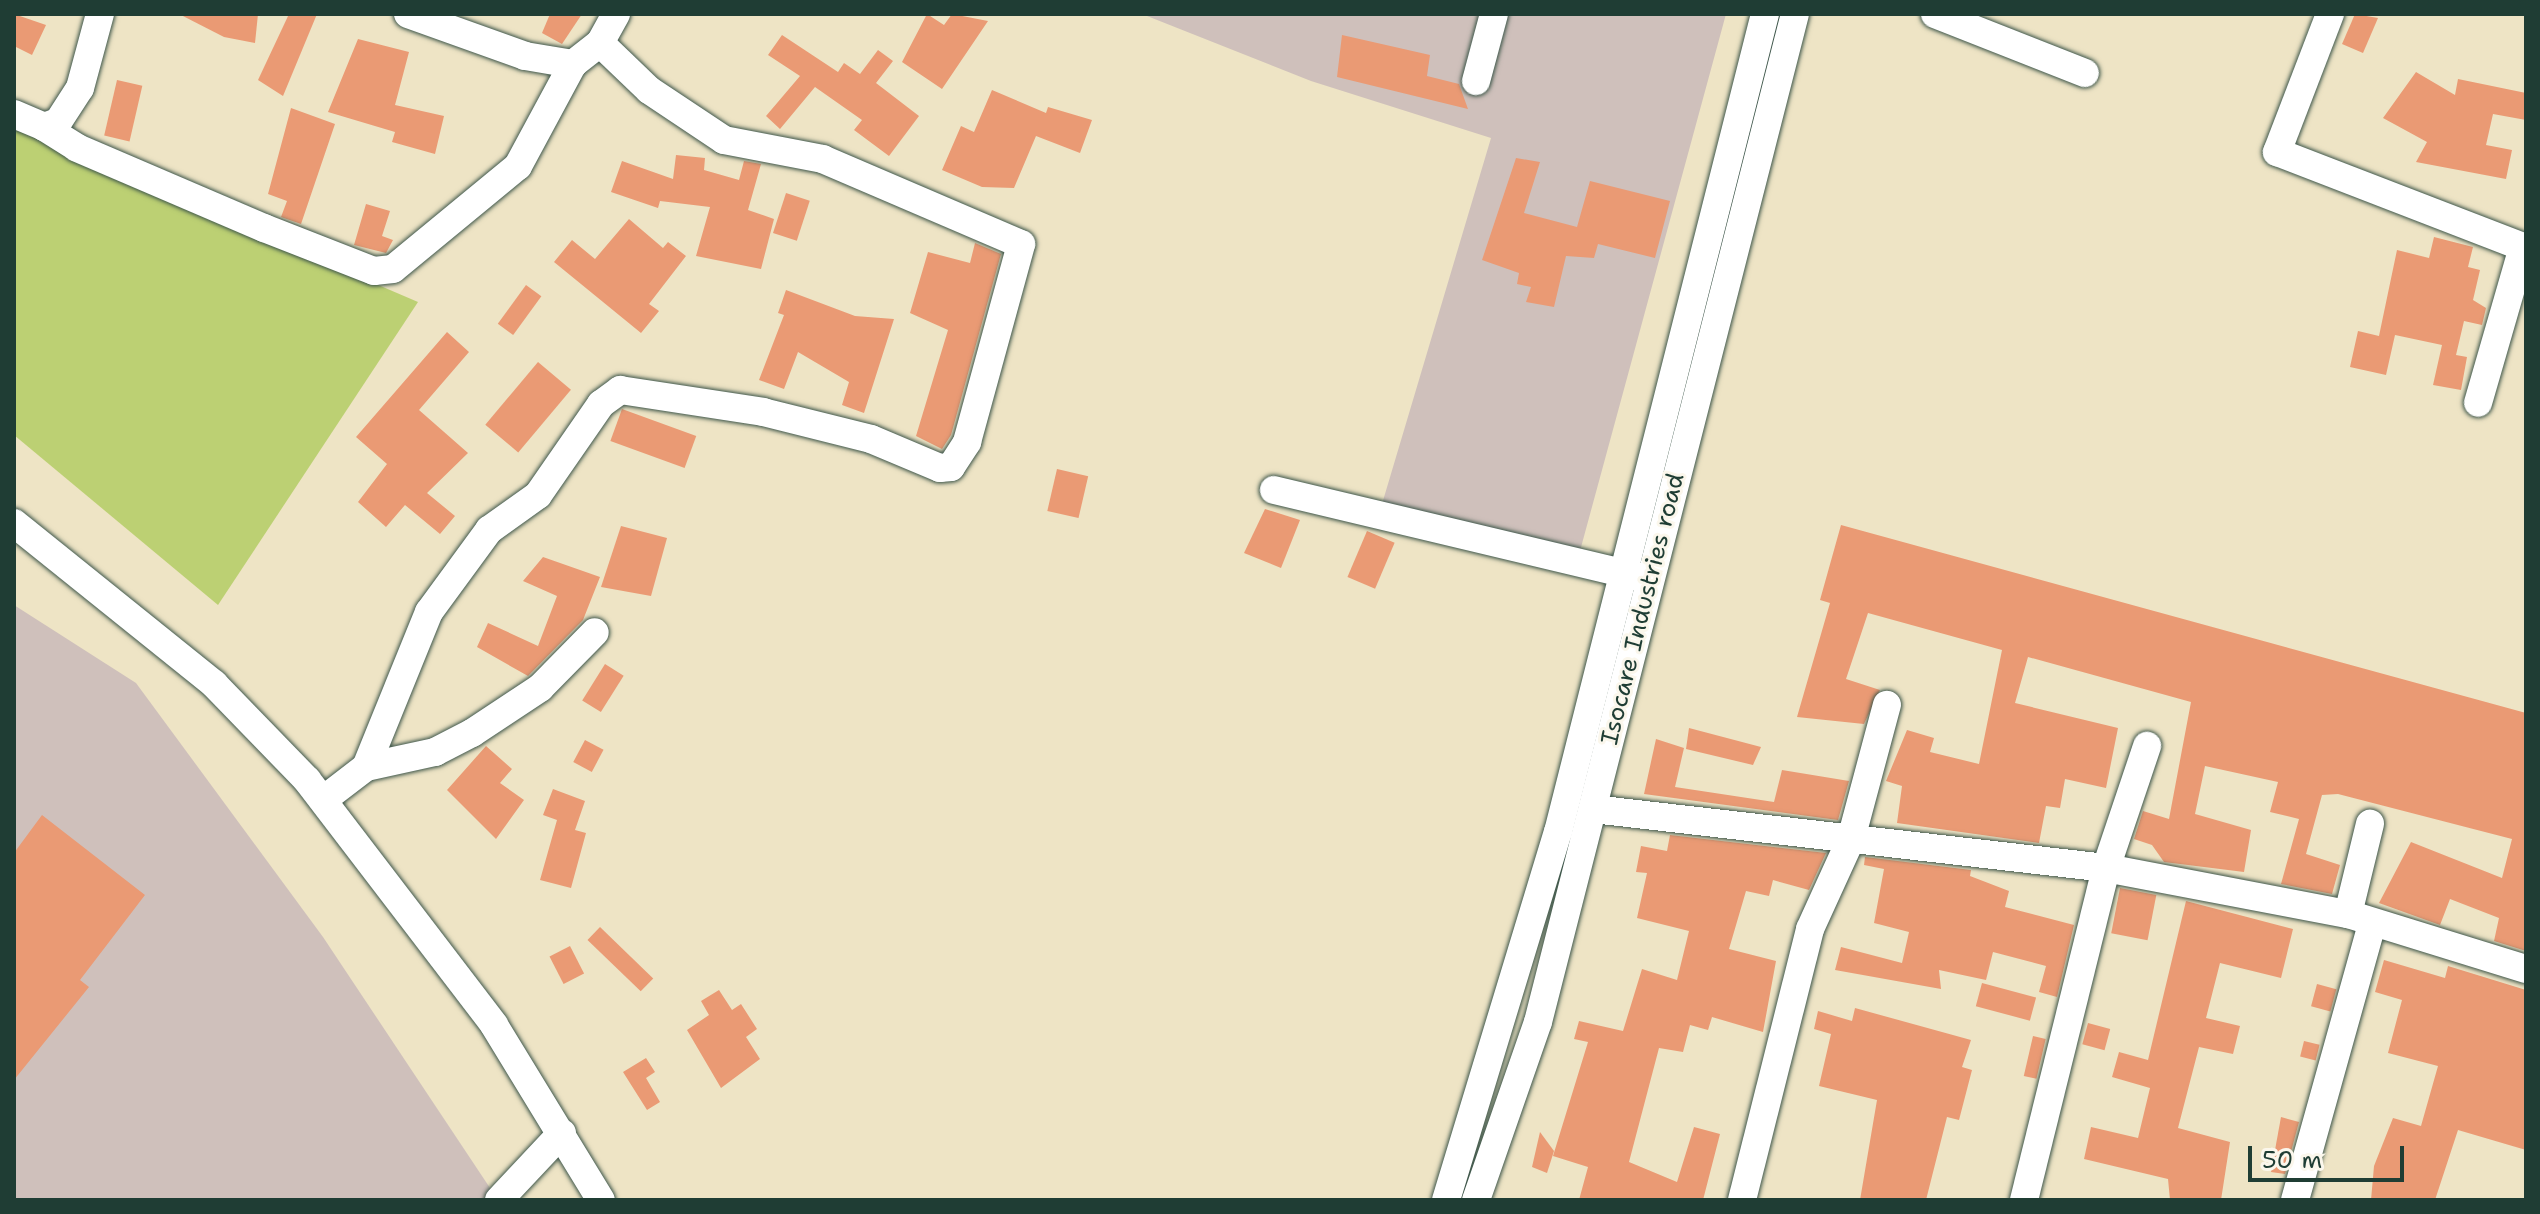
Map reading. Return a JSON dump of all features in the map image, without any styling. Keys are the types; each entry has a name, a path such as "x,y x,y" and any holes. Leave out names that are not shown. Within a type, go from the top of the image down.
{"street":[{"path":"44,127 71,105 100,14"},
{"path":"408,14 525,56 573,64"},
{"path":"14,114 44,127 77,148 264,228 374,271 393,269 518,166 573,64 600,43 616,14"},
{"path":"1476,81 1494,14"},
{"name":"Isocare Industries road","path":"1446,1200 1521,971 1765,14"},
{"name":"Isocare Industries road","path":"1476,1200 1538,1022 1795,14"},
{"path":"1935,14 2085,73"},
{"path":"2330,14 2277,152 2524,241 2478,403"},
{"path":"366,767 429,612 489,530 538,495 601,404 620,390 763,412 871,439 940,468 951,467 967,442 1021,244 823,159 724,140 649,90 600,43"},
{"path":"1274,490 1650,580"},
{"path":"14,523 214,684 323,800 494,1025 601,1200"},
{"path":"323,800 366,767 435,752 472,733 540,688 595,632"},
{"path":"1742,1200 1810,929 1851,839 1887,705"},
{"path":"2024,1200 2106,868 2147,746"},
{"path":"1593,809 2106,868 2360,919 2526,969"},
{"path":"2295,1200 2360,919 2370,824"},
{"path":"499,1200 562,1133"}],"shaded area":[{"path":"1142,14 1726,14 1580,551 1382,504 1491,138 1311,81"},
{"path":"14,605 136,683 323,937 498,1200 14,1200"}],"green space":[{"path":"14,129 418,302 218,605 14,435"}],"building":[{"path":"14,14 46,25 32,55 14,46"},
{"path":"179,14 258,14 255,43 224,37"},
{"path":"289,14 317,14 283,96 258,80"},
{"path":"550,14 582,14 562,44 542,33"},
{"path":"927,14 944,25 952,14 988,21 942,89 902,62"},
{"path":"2355,14 2378,18 2363,53 2342,44"},
{"path":"782,35 838,72 844,63 860,74 878,50 893,61 876,83 919,116 889,156 854,130 862,120 815,87 780,129 766,116 800,76 768,55"},
{"path":"1342,35 1430,55 1427,76 1459,84 1468,109 1337,77"},
{"path":"358,39 409,52 395,105 444,116 435,154 392,142 395,132 328,112"},
{"path":"2416,72 2455,95 2458,79 2526,93 2526,120 2493,114 2486,145 2512,150 2506,179 2416,162 2427,142 2383,118"},
{"path":"117,80 142,86 130,141 104,136"},
{"path":"992,90 1046,113 1048,107 1092,120 1080,153 1036,136 1014,188 982,187 942,170 961,126 974,132"},
{"path":"291,108 335,124 301,224 281,217 287,201 268,194"},
{"path":"676,155 705,158 704,170 739,180 744,161 761,164 748,210 774,219 761,269 696,256 710,207 660,201 658,208 611,192 622,161 673,179"},
{"path":"1516,158 1540,162 1524,213 1577,227 1590,181 1670,201 1655,258 1598,244 1594,258 1566,256 1554,307 1526,302 1531,287 1517,284 1519,273 1482,260"},
{"path":"786,193 810,201 797,241 773,233"},
{"path":"366,204 390,211 382,236 393,240 386,253 354,245"},
{"path":"629,219 663,248 668,242 686,256 649,304 659,311 641,333 554,262 572,240 595,259"},
{"path":"2434,237 2473,247 2468,267 2480,270 2473,300 2486,308 2482,325 2464,321 2456,355 2467,357 2461,390 2433,385 2442,345 2395,335 2386,375 2350,367 2358,331 2379,336 2397,250 2429,258"},
{"path":"975,243 1001,254 951,435 942,449 916,436 948,330 910,313 928,252 970,263"},
{"path":"526,285 541,296 513,335 498,324"},
{"path":"786,290 855,316 894,319 864,413 842,405 849,382 798,352 784,389 759,380 784,315 778,313"},
{"path":"447,332 469,352 419,410 468,453 427,493 455,516 440,534 405,505 386,527 358,502 387,464 356,437"},
{"path":"538,362 571,390 518,452 485,425"},
{"path":"622,409 696,436 685,468 610,441"},
{"path":"1057,469 1088,476 1079,518 1047,511"},
{"path":"1265,509 1300,520 1281,568 1244,553"},
{"path":"1841,525 2526,713 2526,951 2494,941 2499,918 2450,899 2440,925 2379,903 2411,842 2502,878 2512,839 2338,794 2322,795 2306,854 2340,865 2332,894 2281,884 2299,819 2270,812 2278,782 2205,766 2195,814 2251,830 2244,872 2164,862 2152,845 2134,839 2143,811 2169,819 2191,702 2028,657 2015,703 2118,728 2106,788 2065,779 2060,808 2046,806 2039,843 1897,823 1902,786 1886,781 1907,730 1934,738 1930,752 1979,764 2002,650 1868,613 1846,679 1880,690 1864,724 1797,717 1830,603 1820,600"},
{"path":"621,526 667,538 651,596 601,587"},
{"path":"1367,531 1395,543 1375,589 1347,577"},
{"path":"543,557 600,577 583,620 528,676 477,647 488,623 538,646 557,596 523,581"},
{"path":"605,664 624,676 601,712 582,700"},
{"path":"1689,728 1761,747 1753,765 1686,749"},
{"path":"1656,739 1684,748 1675,787 1774,802 1782,770 1849,781 1838,820 1644,794"},
{"path":"585,740 604,750 592,772 573,762"},
{"path":"486,746 512,769 500,783 524,800 496,839 447,790"},
{"path":"553,789 585,801 575,830 586,833 571,888 540,880 557,820 543,815"},
{"path":"42,815 145,895 80,980 89,987 14,1080 14,853"},
{"path":"1670,835 1826,853 1809,890 1773,880 1769,896 1746,891 1729,949 1776,961 1763,1032 1712,1017 1708,1030 1690,1025 1683,1052 1659,1048 1629,1162 1677,1182 1694,1127 1720,1134 1703,1200 1579,1200 1588,1167 1553,1156 1588,1042 1574,1039 1579,1021 1623,1031 1642,969 1677,980 1689,931 1637,918 1647,873 1636,872 1641,846 1667,851"},
{"path":"1865,857 1971,870 1970,876 2009,891 2005,907 2074,925 2057,997 2039,992 2046,966 1993,952 1986,980 1939,970 1941,989 1835,970 1841,947 1902,963 1909,932 1874,923 1884,869 1864,865"},
{"path":"2120,888 2156,895 2148,940 2111,933"},
{"path":"2186,901 2293,929 2281,978 2220,963 2206,1018 2240,1026 2233,1054 2199,1047 2178,1128 2230,1142 2221,1200 2170,1200 2168,1179 2084,1159 2091,1127 2138,1138 2150,1088 2112,1077 2119,1052 2148,1060"},
{"path":"600,927 653,978 641,991 587,940"},
{"path":"570,946 584,974 564,984 550,956"},
{"path":"2384,960 2445,978 2448,966 2526,990 2526,1150 2458,1130 2435,1200 2371,1200 2374,1166 2393,1118 2421,1126 2438,1066 2388,1053 2402,1000 2375,992"},
{"path":"1982,983 2036,997 2030,1021 1976,1006"},
{"path":"2317,984 2336,989 2330,1011 2311,1006"},
{"path":"719,990 732,1010 741,1004 757,1029 746,1037 760,1059 721,1088 687,1030 709,1015 701,1001"},
{"path":"1855,1008 1971,1040 1962,1067 1972,1070 1959,1120 1947,1117 1926,1200 1860,1200 1877,1100 1819,1086 1831,1034 1814,1029 1818,1011 1852,1021"},
{"path":"2088,1023 2110,1029 2105,1050 2082,1044"},
{"path":"2033,1036 2046,1039 2036,1079 2024,1076"},
{"path":"2304,1041 2320,1045 2316,1060 2300,1057"},
{"path":"646,1058 655,1072 646,1078 660,1102 647,1110 623,1072"},
{"path":"2281,1117 2299,1122 2285,1174 2271,1172"},
{"path":"1540,1132 1554,1151 1547,1173 1532,1167"}]}
